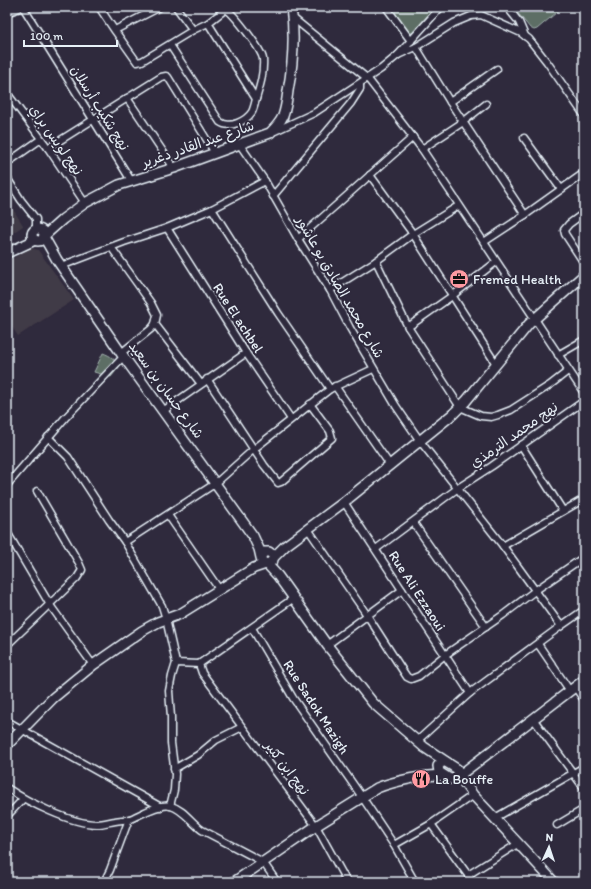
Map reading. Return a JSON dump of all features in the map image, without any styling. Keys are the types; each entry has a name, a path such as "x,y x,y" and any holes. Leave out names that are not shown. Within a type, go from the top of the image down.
{"street":[{"path":"7,11 18,7"},
{"name":"نهج شكيب أرسلان","path":"23,7 132,182"},
{"path":"99,7 114,31 137,62 142,61 193,30 208,23 226,8 237,18 262,55 262,78 253,110 245,118 230,125 222,123 170,45"},
{"path":"117,29 160,7"},
{"path":"176,7 193,30"},
{"name":"شارع عبد القادر دغرير","path":"10,252 63,219 85,203 119,185 132,182 240,145 270,133 276,128 281,119 292,69 293,18 291,7"},
{"path":"386,7 411,41"},
{"path":"270,133 314,113 368,79 398,55 441,7"},
{"path":"506,7 519,22 526,37"},
{"path":"398,55 416,47 454,23 471,16 481,15 521,33 526,37 547,62 584,115"},
{"path":"293,18 368,79 422,149 458,206 484,242 584,393"},
{"path":"208,23 256,99"},
{"path":"416,47 450,102 525,215"},
{"path":"450,102 497,69"},
{"path":"48,148 161,77 166,76 216,153"},
{"path":"273,196 351,103 360,89 360,84"},
{"name":"نهج لويس براي","path":"7,93 48,148 85,203"},
{"path":"127,98 174,168"},
{"path":"422,149 463,122 486,104"},
{"path":"298,239 413,137"},
{"path":"524,138 561,189"},
{"path":"7,163 41,139"},
{"name":"شارع محمد الصادق بو عاشور","path":"240,145 264,181 330,290 373,369 396,406 420,441 458,488"},
{"path":"484,242 525,215 584,172"},
{"path":"370,175 413,234 496,364"},
{"path":"7,178 21,200 36,219 38,235"},
{"path":"59,263 167,228 212,208 264,181"},
{"path":"330,290 376,261 413,234 458,206"},
{"path":"212,208 278,313 390,465"},
{"path":"584,213 569,224 564,230 565,234 584,263"},
{"name":"Rue El achbel","path":"167,228 246,353 291,419"},
{"name":"شارع حسان بن سعيد","path":"38,235 216,483 278,576 327,645 373,703 453,773 554,882"},
{"path":"7,484 122,354 155,324 157,314 155,308 111,247"},
{"path":"376,261 408,327 460,407 481,416 491,417 498,415 511,410 550,385 568,371"},
{"path":"408,327 452,296 496,262"},
{"path":"7,745 53,698 93,665 142,631 158,622 180,614 254,568 344,502 420,441 460,407 534,319 584,277"},
{"path":"155,324 201,384"},
{"path":"558,355 584,340"},
{"path":"163,411 246,353"},
{"path":"125,542 216,483 254,449 333,387 373,369"},
{"path":"208,379 277,482 281,482 332,438 330,431 310,404"},
{"name":"نهج محمد الترمذي","path":"376,548 458,488 492,466 584,400"},
{"path":"48,437 61,448 68,457 125,542 162,606 176,663 169,691 171,743 175,782 170,806"},
{"path":"521,445 563,511"},
{"path":"458,488 536,590 561,626"},
{"path":"7,645 77,578 82,570 37,491"},
{"path":"503,546 584,498"},
{"name":"Rue Ali Ezzaoui","path":"344,502 376,548 470,693"},
{"path":"168,515 219,589"},
{"path":"413,522 486,627"},
{"path":"308,529 409,678 416,677 444,655 584,557"},
{"path":"7,532 50,605 93,665"},
{"path":"327,645 402,590"},
{"path":"176,663 199,664 294,598"},
{"path":"417,741 470,693 584,610"},
{"name":"Rue Sadok Mazigh","path":"252,628 294,698 394,845 415,882"},
{"path":"538,644 572,689 584,700"},
{"name":"نهج ابن كثير","path":"199,664 202,673 316,826 347,882"},
{"path":"234,882 316,826 377,788 387,784 453,773 474,766 584,680"},
{"path":"534,720 584,788"},
{"path":"7,721 162,807"},
{"path":"174,769 198,755 216,740 242,727"},
{"name":"شارع حسان بن سعيد","path":"424,747 437,768"},
{"path":"424,777 437,768 442,762 453,773"},
{"path":"496,818 573,774 584,766"},
{"path":"7,788 23,799 78,822 97,824 129,819 151,809 170,806 184,814 193,824 202,830 263,862 277,882"},
{"path":"394,845 431,824 473,796"},
{"path":"7,816 23,799"},
{"path":"557,825 584,809"},
{"path":"104,882 129,819"},
{"path":"431,824 473,882"},
{"path":"468,875 519,843"}],"shaded area":[{"path":"7,200 23,226 7,237"},
{"path":"30,248 38,250 74,300 18,336 7,320 7,262"}],"green space":[{"path":"390,7 435,7 412,33 408,32"},
{"path":"513,7 563,7 534,30 530,28"},
{"path":"103,353 112,358 119,367 111,377 94,372"}],"place":[{"name":"Fremed Health","path":"459,279"},
{"name":"La Bouffe","path":"421,779"}]}
